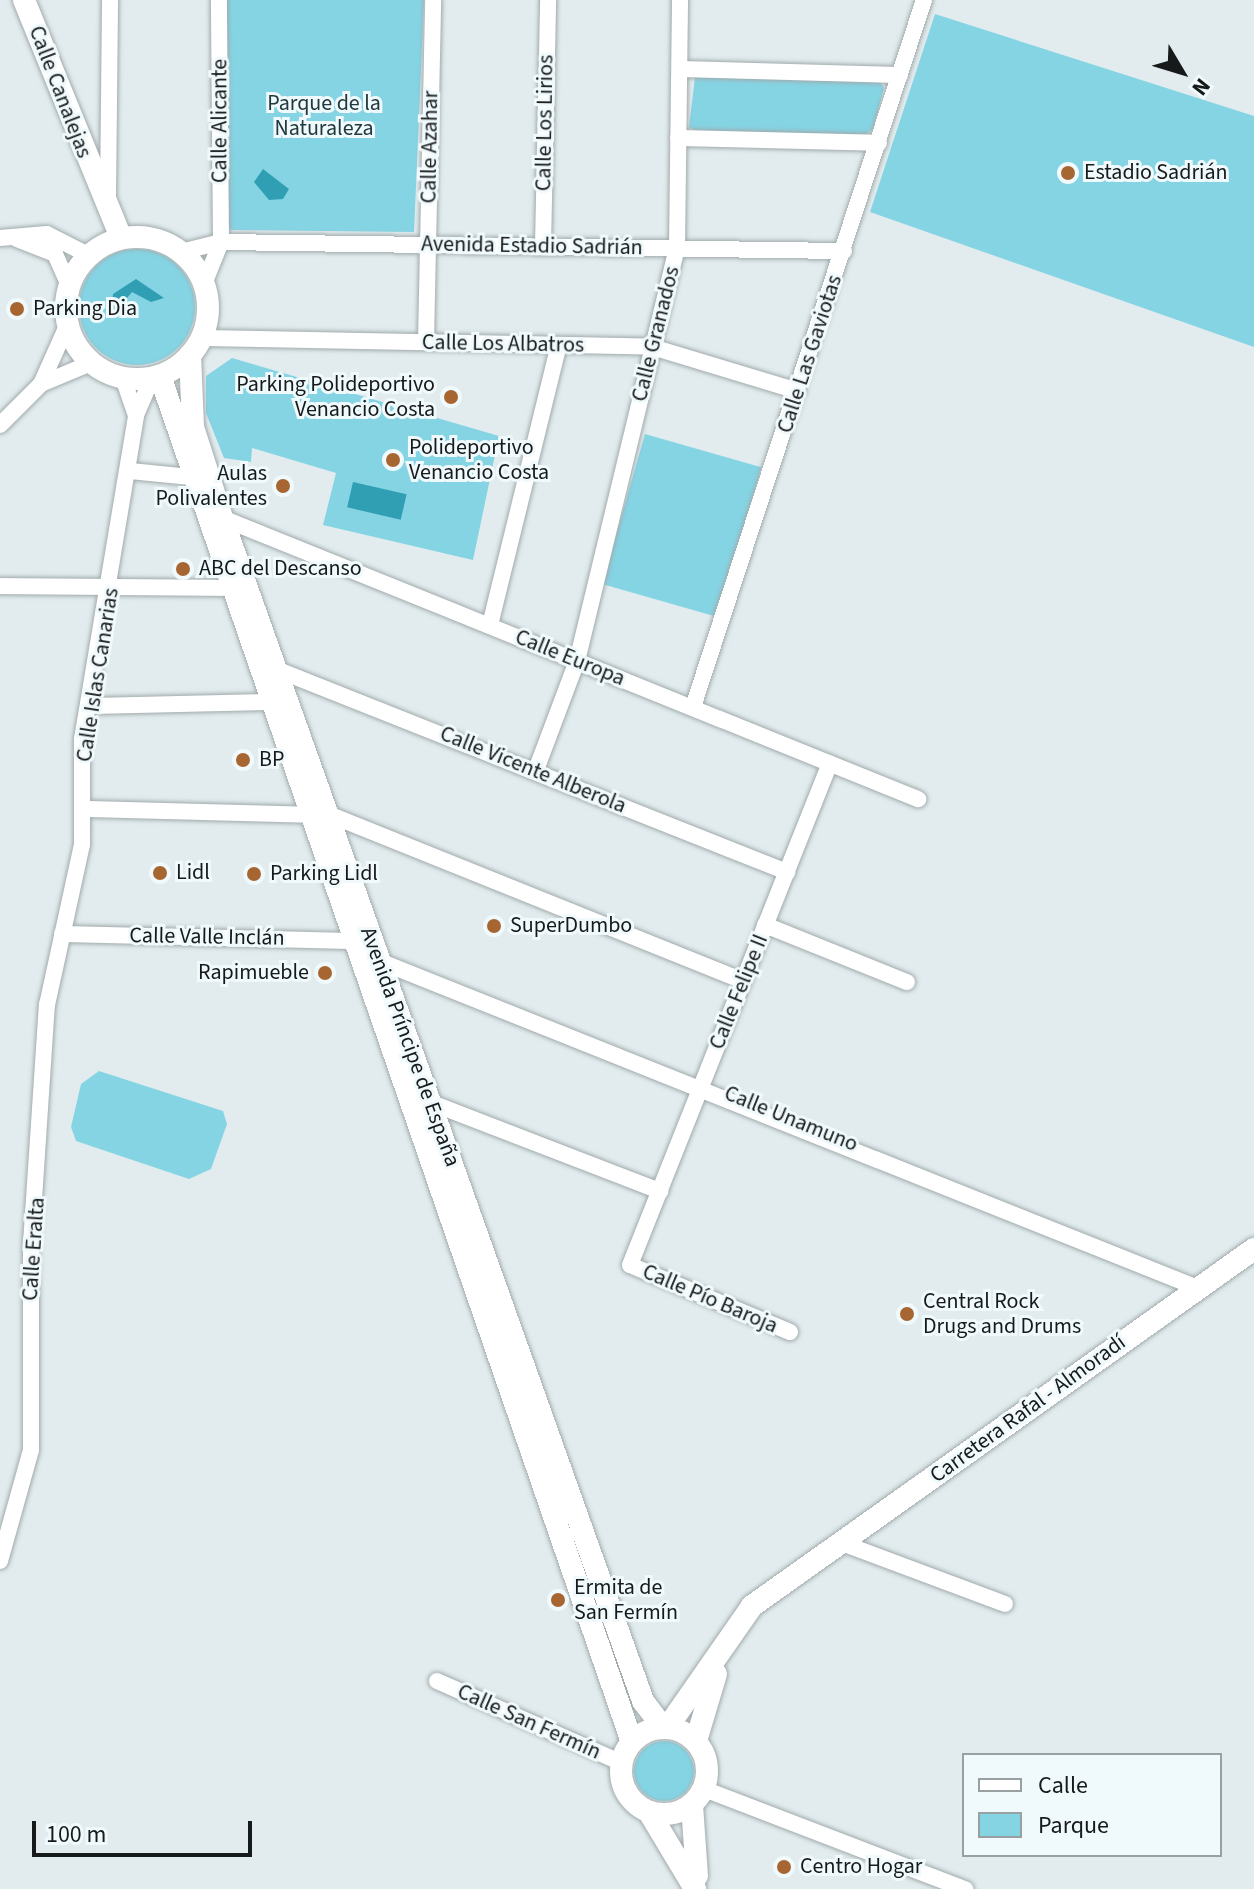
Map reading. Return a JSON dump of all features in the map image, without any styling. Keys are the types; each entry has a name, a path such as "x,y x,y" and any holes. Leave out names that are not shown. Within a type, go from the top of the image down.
{"main road":[{"name":"Calle Canalejas","path":"24,0 95,185 108,210 104,246"},
{"name":"Calle Canalejas","path":"95,185 104,246"},
{"path":"142,237 181,252 204,284 196,347 156,377 123,378 91,363 67,326 69,286 104,246 142,237"},
{"name":"Avenida Príncipe de España","path":"196,347 193,427 222,518 278,670 353,941 614,1673 632,1742"},
{"name":"Avenida Príncipe de España","path":"156,377 270,702 379,961 643,1701 665,1728"},
{"name":"Carretera Rafal - Almoradí","path":"665,1728 752,1606 1254,1249"},
{"name":"Carretera Rafal - Almoradí","path":"696,1741 713,1679 772,1600 804,1571"},
{"path":"665,1728 696,1741 706,1757 698,1797 697,1889 649,1812 625,1789 622,1763 632,1742 665,1728"},
{"path":"649,1812 672,1814 698,1797"}],"street":[{"path":"108,210 110,0"},
{"name":"Calle Alicante","path":"219,0 221,242"},
{"name":"Calle Azahar","path":"426,342 433,0"},
{"name":"Calle Los Lirios","path":"543,246 548,0"},
{"name":"Calle Granados","path":"536,770 577,661 677,248 680,0"},
{"name":"Calle Las Gaviotas","path":"693,707 924,0"},
{"path":"680,69 900,75"},
{"path":"678,138 879,143"},
{"path":"6,238 47,234 104,246"},
{"path":"6,238 55,254 69,286"},
{"path":"204,284 221,242"},
{"name":"Avenida Estadio Sadrián","path":"181,252 221,242 844,251"},
{"path":"0,425 41,384 67,326"},
{"name":"Calle Los Albatros","path":"196,347 426,342 652,347 798,391"},
{"path":"490,625 559,345"},
{"path":"41,384 91,363"},
{"name":"Calle Islas Canarias","path":"62,934 87,809 81,770 89,706 131,471 136,415 156,377"},
{"name":"Calle Islas Canarias","path":"123,378 136,415"},
{"path":"131,471 190,477"},
{"name":"Calle Europa","path":"222,518 918,799"},
{"path":"0,586 112,590 230,588"},
{"name":"Calle Vicente Alberola","path":"278,670 787,872"},
{"path":"89,706 270,702"},
{"name":"Calle Felipe II","path":"630,1265 830,763"},
{"path":"87,809 319,814 743,981"},
{"path":"765,925 907,982"},
{"name":"Calle Valle Inclán","path":"62,934 353,941"},
{"name":"Calle Eralta","path":"0,1561 31,1450 30,1274 42,1047 62,934"},
{"name":"Calle Unamuno","path":"379,961 702,1084 1198,1288"},
{"path":"429,1102 660,1191"},
{"name":"Calle Pío Baroja","path":"630,1265 790,1332"},
{"path":"842,1543 1005,1604"},
{"name":"Calle San Fermín","path":"437,1681 622,1763"},
{"path":"698,1797 965,1889"}],"green space":[{"name":"Parque de la Naturaleza","path":"227,0 424,0 414,232 231,230 224,222"},
{"name":"Estadio Sadrián","path":"935,14 1254,116 1254,347 870,212"},
{"path":"695,77 880,82 884,88 873,129 865,135 696,131 689,127"},
{"path":"137,249 159,254 178,266 190,285 195,307 190,329 178,348 159,360 137,365 115,360 96,348 84,329 79,307 84,285 96,266 115,254"},
{"name":"Polideportivo Venancio Costa","path":"232,358 499,436 473,560 323,525 336,473 252,448 251,462 224,458 206,413 206,376"},
{"path":"645,434 761,467 718,617 602,584"},
{"path":"99,1071 223,1111 227,1124 211,1169 189,1179 76,1141 71,1127 81,1084"},
{"path":"664,1741 686,1749 694,1771 686,1793 664,1801 642,1793 634,1771 642,1749"}],"shaded area":[{"path":"263,169 289,189 283,199 269,200 254,182"},
{"path":"136,279 164,298 151,302 132,292 111,317 113,294"},
{"path":"353,482 407,494 401,520 347,507"}],"place":[{"name":"Estadio Sadrián","path":"1068,173"},
{"name":"Parking Dia","path":"17,309"},
{"name":"Parking Polideportivo Venancio Costa","path":"451,397"},
{"name":"Polideportivo Venancio Costa","path":"393,460"},
{"name":"Aulas Polivalentes","path":"283,486"},
{"name":"ABC del Descanso","path":"183,569"},
{"name":"BP","path":"243,760"},
{"name":"Lidl","path":"160,873"},
{"name":"Parking Lidl","path":"254,874"},
{"name":"SuperDumbo","path":"494,926"},
{"name":"Rapimueble","path":"325,973"},
{"name":"Central Rock Drugs and Drums","path":"907,1314"},
{"name":"Ermita de San Fermín","path":"558,1600"},
{"name":"Centro Hogar","path":"784,1867"}]}
